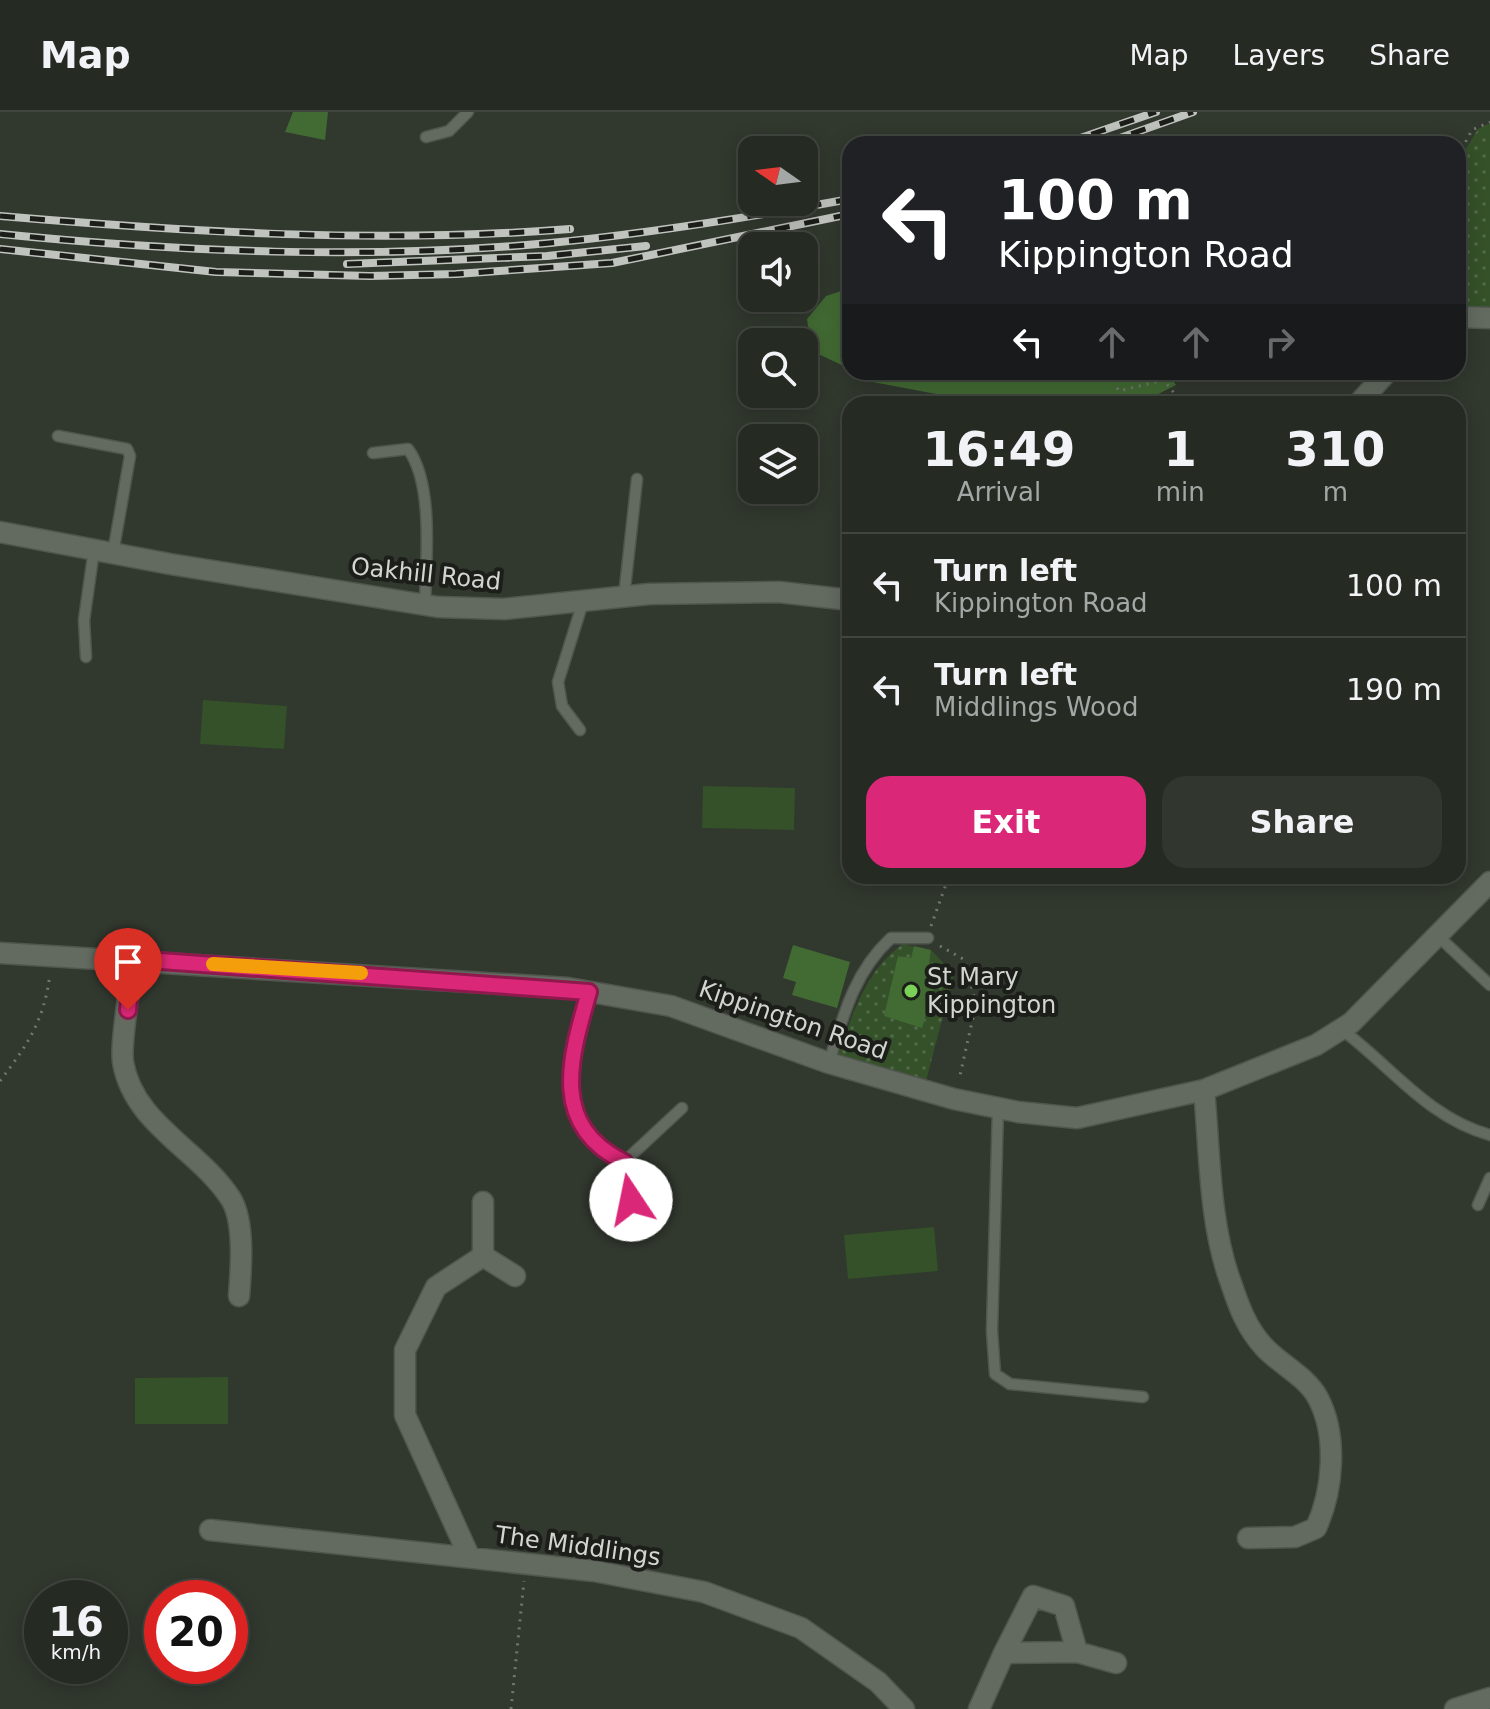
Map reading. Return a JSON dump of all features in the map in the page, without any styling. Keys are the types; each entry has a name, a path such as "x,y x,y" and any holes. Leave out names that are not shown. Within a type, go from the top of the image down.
{"street":[{"path":"1466,317 1490,318"},
{"path":"1365,396 1380,380"},
{"name":"Oakhill Road","path":"0,532 425,605 504,609 624,597 779,592 842,599"},
{"name":"Kippington Road","path":"0,953 133,959 589,992 671,1006 829,1063 954,1099 1077,1118 1204,1090 1316,1045 1341,1029 1490,882"},
{"path":"133,959 123,1062 147,1117 190,1151 233,1201 242,1254 239,1296"},
{"path":"1204,1090 1214,1198 1229,1278 1244,1319 1264,1347 1317,1397 1327,1428 1330,1468 1328,1502 1316,1528 1295,1537 1248,1538"},
{"path":"483,1202 483,1256"},
{"path":"483,1256 515,1276"},
{"path":"469,1556 405,1415 405,1350 436,1287 483,1256"},
{"name":"The Middlings","path":"210,1530 594,1571 704,1592 801,1628 878,1682 904,1709"},
{"path":"979,1709 1033,1596 1064,1606 1077,1652"},
{"path":"1004,1653 1077,1652 1116,1663"},
{"path":"1455,1709 1490,1698"}],"lane":[{"path":"426,137 449,131 468,112"},
{"path":"58,436 127,449 130,456 84,620 86,657"},
{"path":"373,453 408,449 418,462 426,521 425,605"},
{"path":"624,597 637,479"},
{"path":"580,730 562,706 558,682 583,601"},
{"path":"1438,936 1490,985"},
{"path":"829,1063 844,1013 869,959 891,938 928,938"},
{"path":"589,992 569,1098 592,1140 605,1152 624,1162"},
{"path":"1341,1029 1379,1057 1445,1119 1490,1135"},
{"path":"638,1223 624,1177 624,1162 682,1108"},
{"path":"998,1108 992,1331 995,1374 1010,1384 1143,1397"},
{"path":"1478,1205 1490,1178"}],"path":[{"path":"1466,141 1472,130 1490,122"},
{"path":"1117,388 1119,391 1164,380 1177,396"},
{"path":"946,884 928,938 965,960 976,1004 954,1099"},
{"path":"0,1081 34,1036 46,1001 52,956"},
{"path":"511,1709 526,1563"}],"green space":[{"path":"1490,123 1490,318 1466,317 1466,149 1478,129"},
{"path":"203,700 287,706 284,749 200,744"},
{"path":"703,786 795,788 794,830 702,828"},
{"path":"903,944 932,951 954,974 926,1081 838,1055 855,1008 870,979"},
{"path":"934,1227 938,1271 848,1279 844,1235"},
{"path":"228,1377 228,1424 135,1424 135,1378"}],"building":[{"path":"293,112 328,112 325,140 285,132"},
{"path":"842,291 842,365 818,354 818,328 808,328 807,319 813,312 818,312 818,306 826,296"},
{"path":"862,380 1173,380 1176,385 1155,396 947,396"},
{"path":"793,945 850,962 837,1008 792,995 796,982 783,978"},
{"name":"St Mary Kippington","path":"914,946 931,950 929,963 940,966 922,1028 884,1016 898,956 911,958"}],"railway":[{"path":"1086,136 1156,112"},
{"path":"1126,136 1193,112"},
{"path":"0,234 275,252 413,251 588,239 842,200"},
{"path":"0,216 142,227 356,236 570,229"},
{"path":"0,249 216,272 370,276 456,274 612,263 842,216"},
{"path":"347,264 547,256 646,246"}],"slow traffic":[{"path":"213,964 361,973"}],"place":[{"name":"St Mary Kippington","path":"911,991"}],"route":[{"path":"128,1010 133,959 568,988 589,992 581,1020 569,1098 574,1113 592,1140 605,1152 624,1162 624,1177 631,1200"}]}
